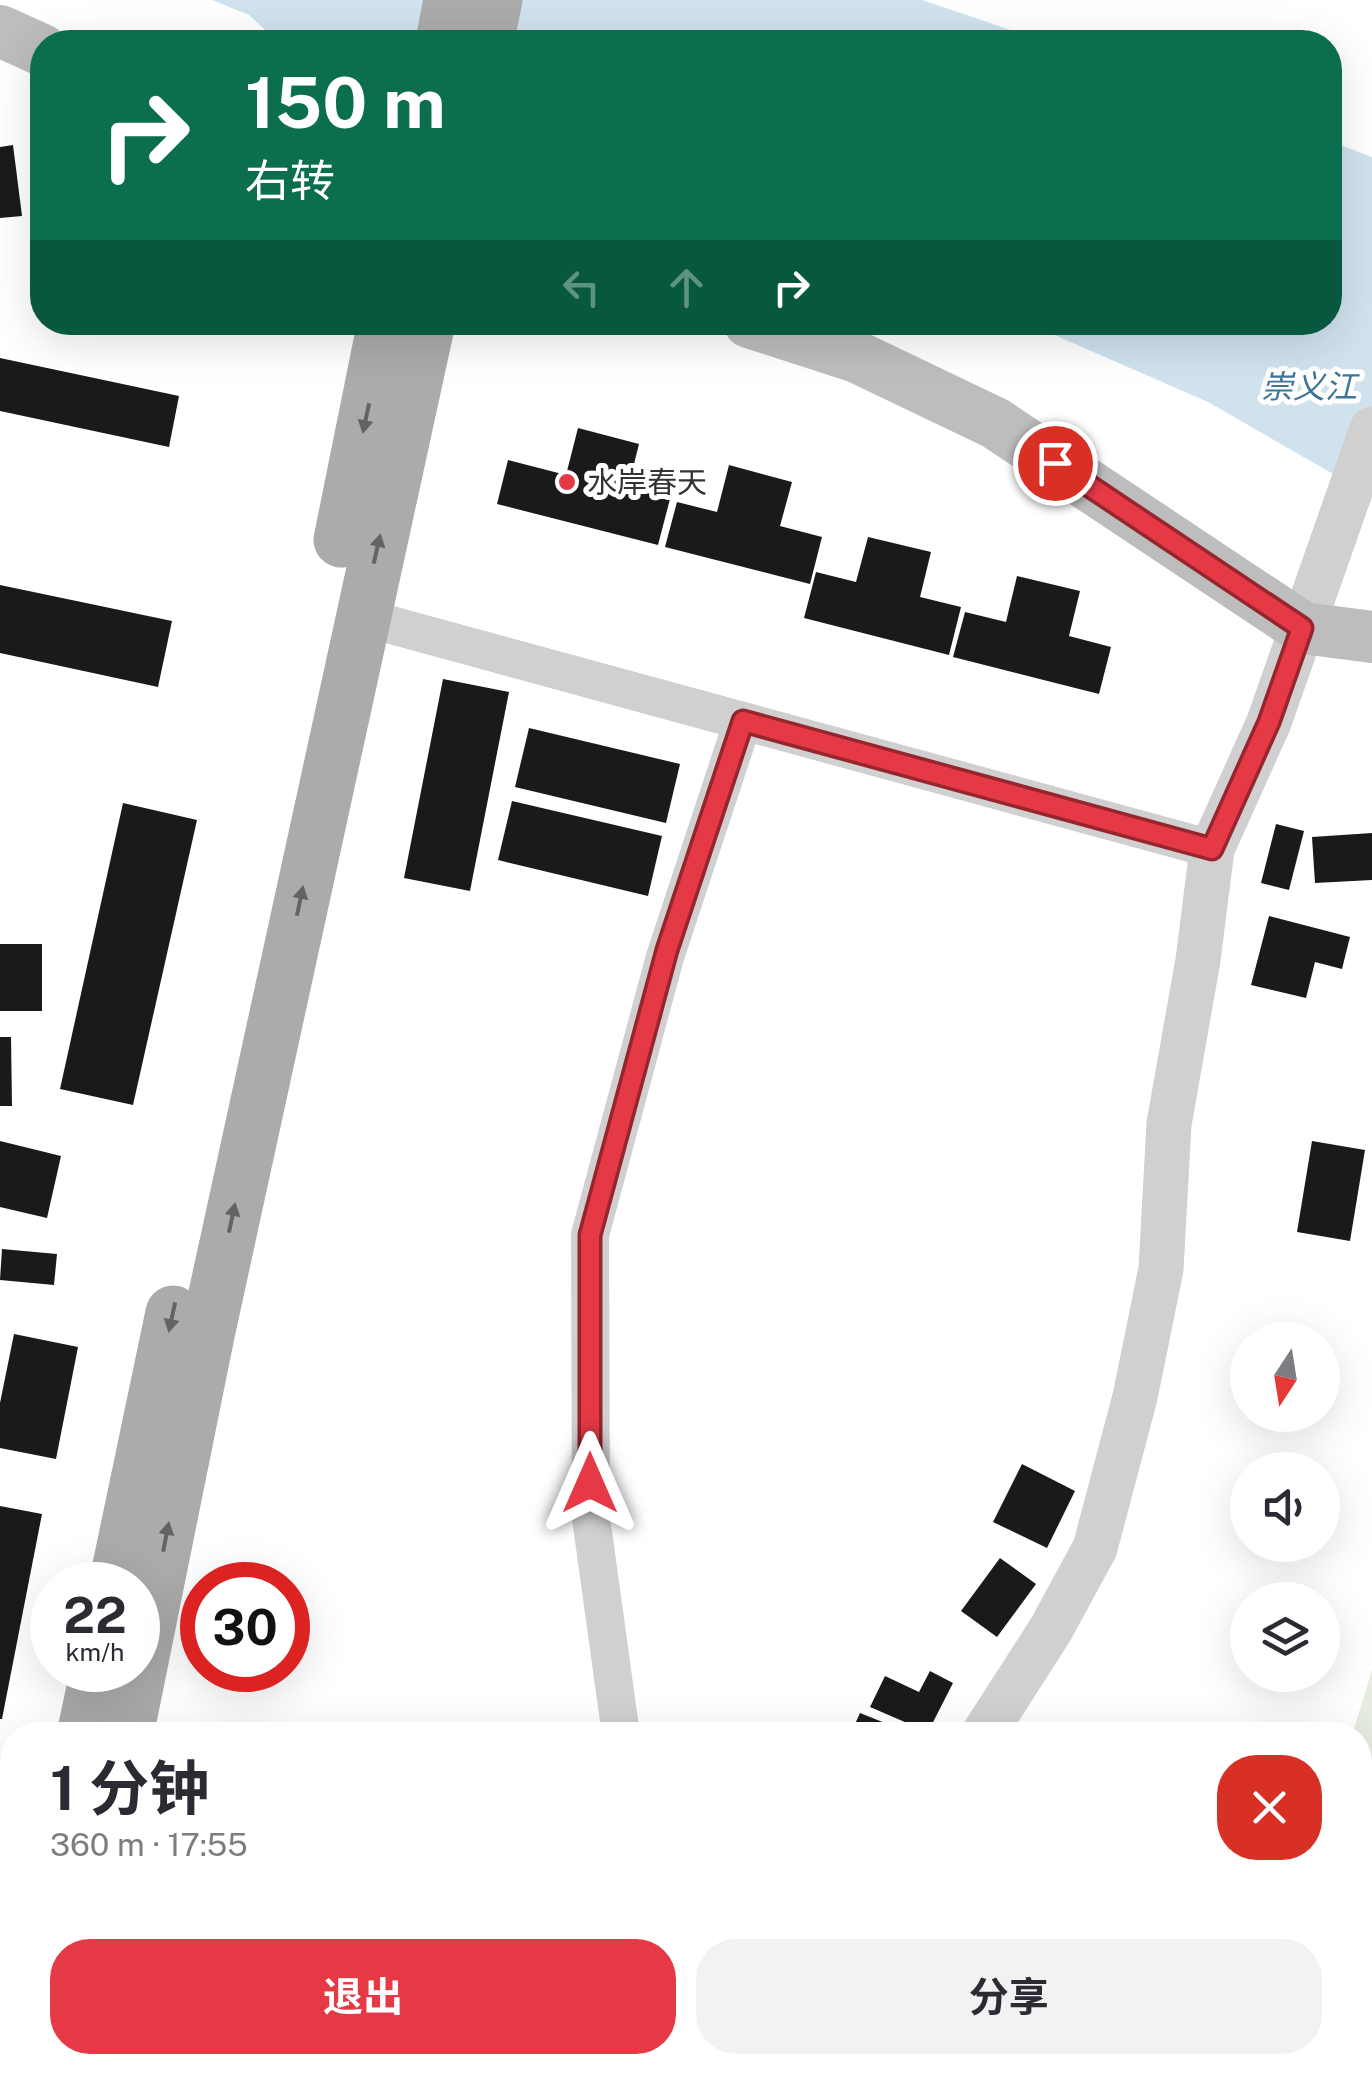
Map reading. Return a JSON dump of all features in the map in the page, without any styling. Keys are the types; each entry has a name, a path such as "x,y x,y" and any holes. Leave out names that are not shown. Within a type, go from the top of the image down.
{"main road":[{"path":"445,30 451,0"},
{"path":"489,30 495,0"},
{"path":"0,32 30,45"},
{"path":"121,1562 314,674 383,335"},
{"path":"129,1722 211,1316 425,335"},
{"path":"790,335 857,357 995,423 1302,628 1372,637"},
{"path":"87,1722 93,1692"}],"street":[{"path":"990,1722 1051,1629 1095,1548 1135,1397 1160,1269 1169,1124 1198,960 1212,849 1269,722 1372,428"},
{"path":"362,617 1212,849"},
{"path":"619,1722 591,1518 590,1235 667,950 743,721"}],"shaded area":[{"path":"1372,1670 1372,1722 1356,1722"}],"water":[{"path":"212,0 922,0 1011,30 265,30 249,15"},
{"name":"崇义江","path":"1342,146 1372,157 1372,487 1333,474 1208,402 1054,335 1342,335"}],"building":[{"path":"13,145 22,216 0,218 0,147"},
{"path":"0,358 179,396 169,447 0,411"},
{"name":"水岸春天","path":"578,428 639,444 628,488 670,499 658,545 497,504 508,460 566,475"},
{"name":"水岸春天","path":"729,465 792,482 780,526 822,537 810,584 665,547 677,502 717,512"},
{"path":"868,537 931,552 920,597 961,607 949,655 804,618 816,572 856,582"},
{"path":"1017,576 1080,591 1069,636 1111,647 1099,694 953,657 965,612 1006,622"},
{"path":"0,585 172,621 158,687 0,653"},
{"path":"443,679 509,692 470,891 404,878"},
{"path":"529,728 680,764 666,823 515,787"},
{"path":"512,801 662,836 648,896 498,860"},
{"path":"123,803 197,820 133,1105 60,1089"},
{"path":"1276,824 1304,831 1289,890 1261,883"},
{"path":"1372,833 1372,880 1315,883 1312,837"},
{"path":"1269,916 1350,937 1342,969 1315,962 1306,998 1251,985"},
{"path":"0,944 42,944 42,1011 0,1011"},
{"path":"0,1037 11,1037 12,1106 0,1106"},
{"path":"0,1141 61,1156 47,1218 0,1207"},
{"path":"1312,1141 1365,1150 1350,1241 1297,1232"},
{"path":"2,1249 57,1254 54,1285 0,1280"},
{"path":"14,1334 78,1347 56,1459 0,1448 0,1403"},
{"path":"1022,1464 1075,1491 1047,1548 993,1522"},
{"path":"0,1506 42,1514 0,1719"},
{"path":"1000,1558 1036,1584 997,1637 961,1611"},
{"path":"930,1671 953,1683 933,1722 905,1722 870,1707 885,1676 919,1692"},
{"path":"860,1713 882,1722 856,1722"}],"place":[{"name":"水岸春天","path":"567,482"}],"route":[{"path":"590,1483 590,1235 667,950 743,721 1212,849 1269,722 1302,628 1055,463"}]}
